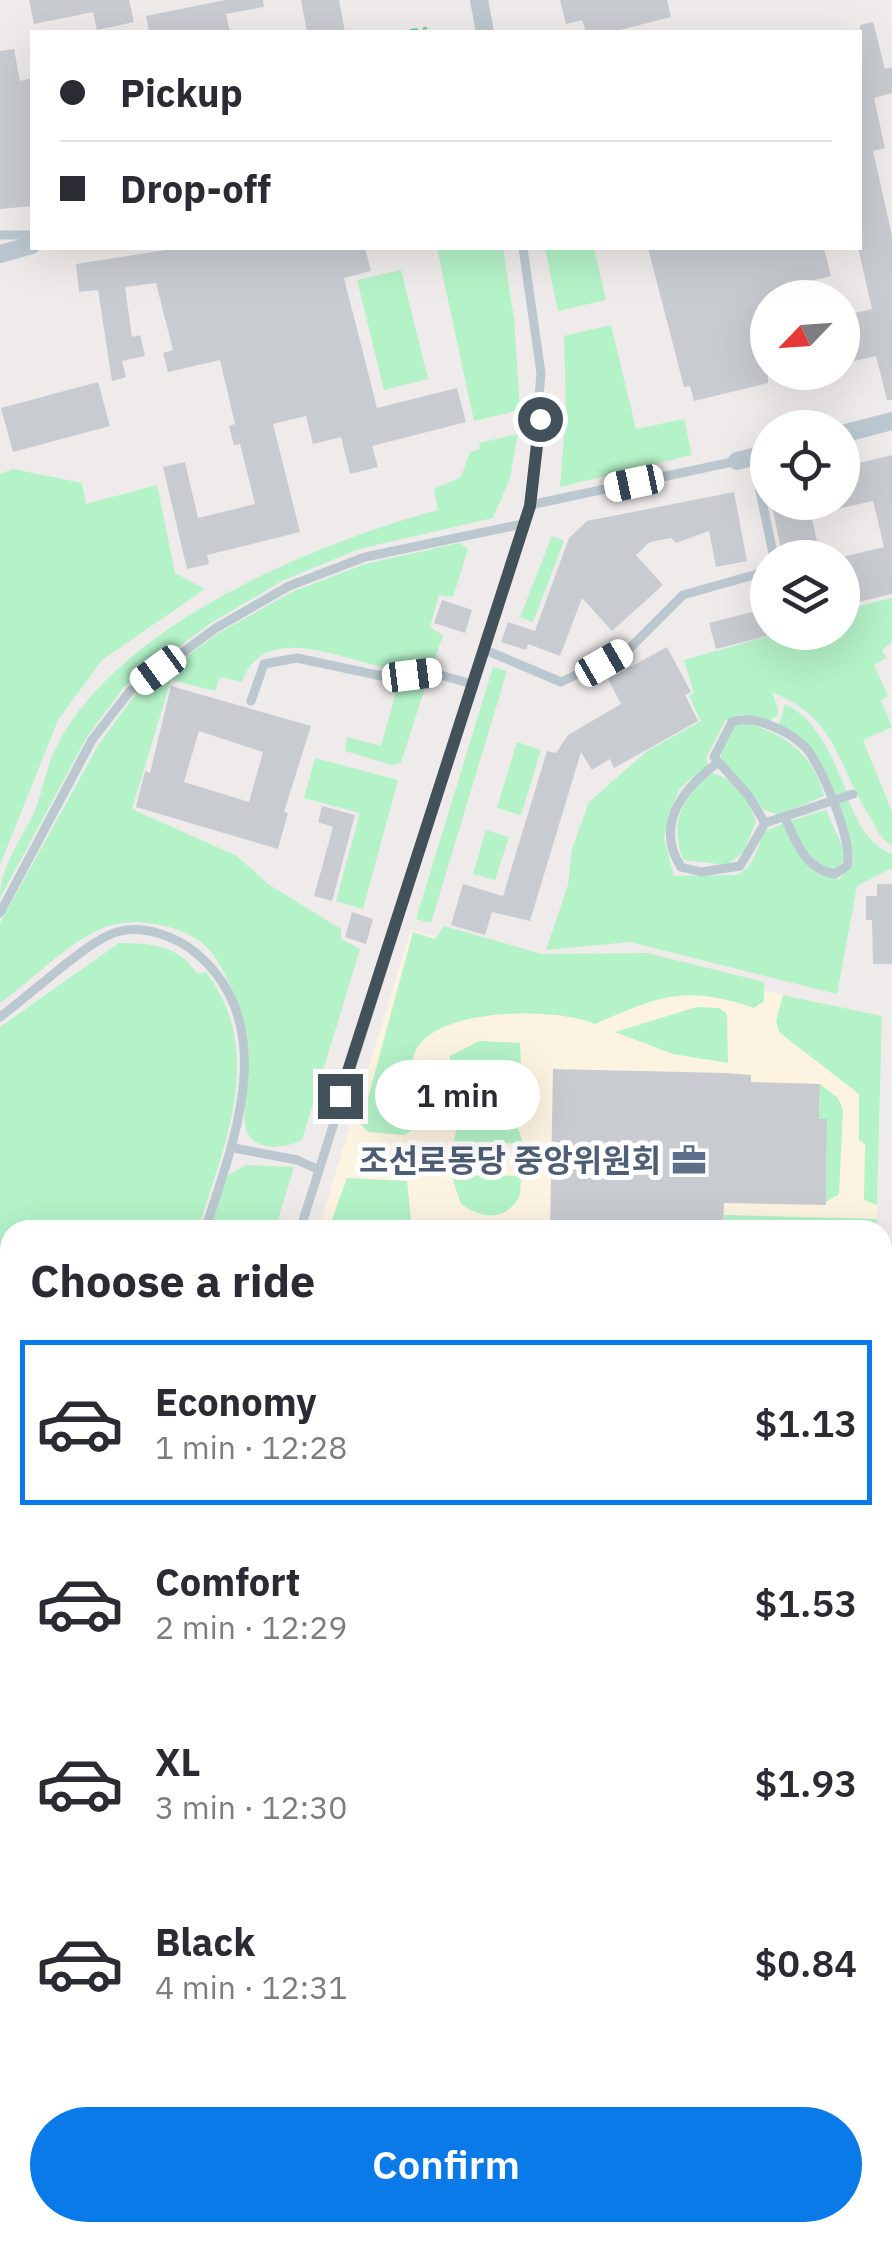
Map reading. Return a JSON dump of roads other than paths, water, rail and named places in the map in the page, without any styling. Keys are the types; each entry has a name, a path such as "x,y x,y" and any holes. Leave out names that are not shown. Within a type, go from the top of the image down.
{"street":[{"path":"479,0 485,30"},
{"path":"0,254 30,246"},
{"path":"860,429 892,420"}],"lane":[{"path":"0,235 30,235"},
{"path":"303,1220 530,506 541,373 523,250"},
{"path":"530,506 750,457"},
{"path":"0,913 92,740 130,691 216,628 289,586 365,558 523,524"},
{"path":"482,649 560,682 628,650 683,595 750,576"},
{"path":"251,701 264,664 282,658 391,678 433,673 472,684"},
{"path":"764,823 748,795 716,764 716,747 732,722 746,719 776,728 810,752 850,858 842,872 826,872 810,862 785,818"},
{"path":"716,764 688,786 674,815 671,848 682,867 701,872 740,866 764,823 854,794"},
{"path":"0,1017 117,932 162,934 184,944 209,964 238,1016 245,1050 234,1148 209,1220"},
{"path":"234,1148 297,1160 317,1169"}],"place":[{"name":"조선로동당 중앙위원회","path":"689,1160"}]}
